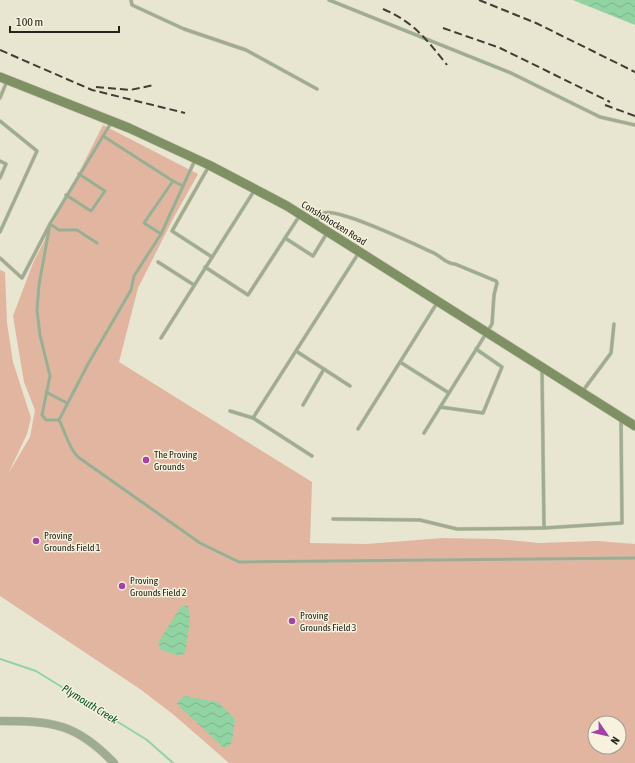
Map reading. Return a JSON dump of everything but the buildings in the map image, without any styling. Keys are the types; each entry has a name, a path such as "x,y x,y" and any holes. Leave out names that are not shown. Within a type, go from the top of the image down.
{"main road":[{"name":"Conshohocken Road","path":"4,78 112,122 209,165 254,189 300,215 635,426"}],"street":[{"path":"0,721 37,721 69,729 85,737 114,763"}],"lane":[{"path":"130,0 132,5 184,29 246,50 316,89"},
{"path":"329,0 511,73 600,117 635,125"},
{"path":"0,98 4,78"},
{"path":"0,121 37,151 0,232"},
{"path":"0,258 22,278 66,195 112,122"},
{"path":"102,136 183,186"},
{"path":"59,420 67,403 131,290 134,276 161,234 195,159"},
{"path":"0,161 6,164 0,178"},
{"path":"209,165 172,231 212,257"},
{"path":"66,195 91,212 105,190 79,174"},
{"path":"161,234 144,223 172,180"},
{"path":"160,338 254,189"},
{"path":"314,224 324,213 336,213 399,238 436,255 448,264 455,264 496,281 498,285 494,295 492,320 476,349 424,433"},
{"path":"205,268 248,295 300,215"},
{"path":"50,224 37,310 40,335 50,376 42,415 46,420 59,420"},
{"path":"50,224 59,230 77,230 98,244"},
{"path":"285,238 313,256 327,232"},
{"path":"253,418 359,252"},
{"path":"158,262 194,285"},
{"path":"358,428 438,302"},
{"path":"582,392 611,353 614,324"},
{"path":"440,407 482,414 502,367 476,349"},
{"path":"296,351 350,386"},
{"path":"400,362 449,393"},
{"path":"542,368 544,528"},
{"path":"303,404 324,369"},
{"path":"46,392 67,403"},
{"path":"230,411 253,418 312,456"},
{"path":"333,519 420,520 457,529 544,528 622,523 621,417"},
{"path":"59,420 71,450 78,457 200,542 239,562 635,558"}],"shaded area":[{"name":"The Proving Grounds","path":"103,125 198,174 174,217 138,288 119,362 312,482 310,543 366,544 443,538 496,539 539,543 597,541 635,544 635,763 229,763 174,715 140,689 0,596 0,270 5,272 7,323 13,362 31,418 27,434 8,474 30,437 35,410 24,382 13,316 33,263"}],"water":[{"path":"573,0 635,0 635,25"},
{"path":"183,606 188,606 190,620 185,654 176,655 161,650 158,643 180,608"},
{"path":"184,696 218,702 235,719 232,742 229,746 224,748 177,704 177,702"}],"waterway":[{"name":"Plymouth Creek","path":"0,659 36,671 147,740 173,763"}],"railway":[{"path":"479,0 536,23 635,72"},
{"path":"383,9 394,14 419,32 447,65"},
{"path":"443,28 500,48 610,102"},
{"path":"0,50 92,90 185,113"},
{"path":"96,87 130,90 154,85"},
{"path":"605,105 635,116"}],"place":[{"name":"The Proving Grounds","path":"146,460"},
{"name":"Proving Grounds Field 1","path":"36,541"},
{"name":"Proving Grounds Field 2","path":"122,586"},
{"name":"Proving Grounds Field 3","path":"292,621"}]}
